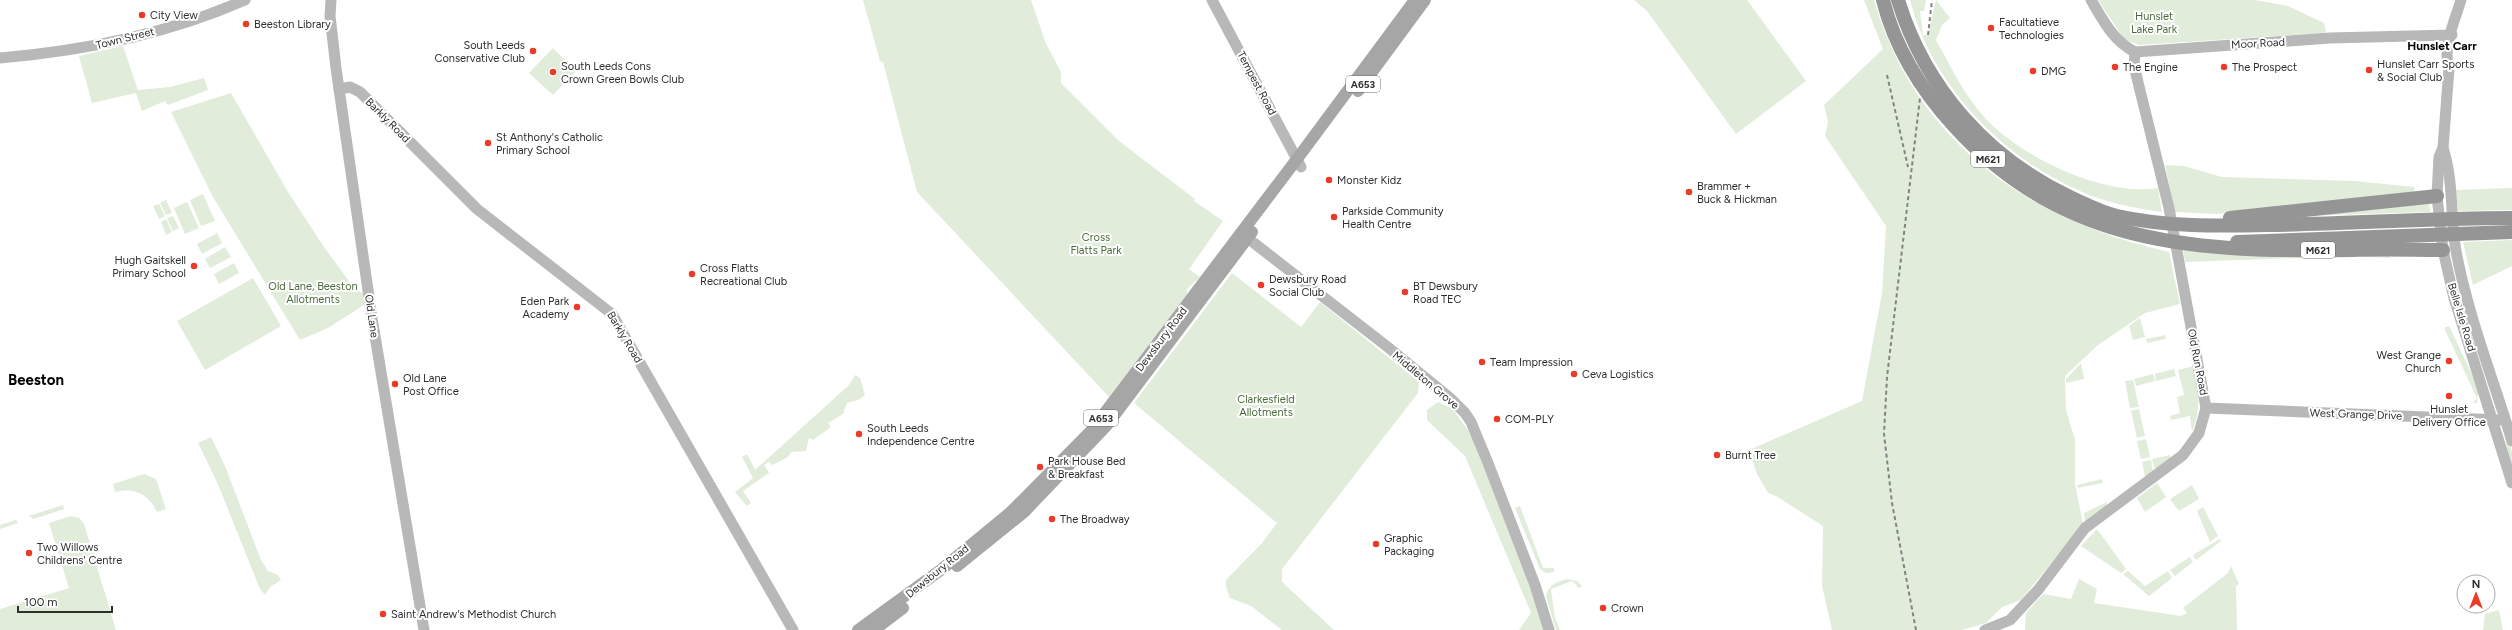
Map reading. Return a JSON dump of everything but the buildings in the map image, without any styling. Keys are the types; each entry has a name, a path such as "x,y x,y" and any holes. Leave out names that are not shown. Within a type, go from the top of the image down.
{"highway":[{"name":"M621","path":"1883,0 1897,40 1911,69 1943,114 1984,156 2028,189 2067,211 2114,229 2160,240 2260,251 2449,250"},
{"name":"M621","path":"1898,0 1911,37 1938,84 1954,109 1986,141 2031,176 2061,192 2115,215 2158,223 2192,224 2305,224 2411,221 2481,225 2512,232"},
{"name":"M621","path":"2192,224 2228,218 2437,196"},
{"name":"M621","path":"2194,244 2414,235 2481,225 2512,218"}],"main road":[{"name":"Dewsbury Road","path":"874,630 1016,520 1079,457 1359,82 1415,0"},
{"name":"Dewsbury Road","path":"1359,82 1425,0"},
{"name":"Dewsbury Road","path":"858,630 942,569 1011,512 1118,403"}],"street":[{"name":"Old Lane","path":"331,0 330,16 339,89 386,411 424,630"},
{"name":"Tempest Road","path":"1212,0 1299,163"},
{"path":"2091,0 2114,37 2123,46 2135,52"},
{"name":"Belle Isle Road","path":"2461,0 2452,36 2447,45 2446,55 2448,68 2443,148 2439,158 2437,196 2449,250 2454,298 2494,419 2512,483"},
{"name":"Town Street","path":"0,58 104,44 191,20 238,2"},
{"name":"Moor Road","path":"2135,52 2330,38 2452,36"},
{"name":"Old Run Road","path":"1985,630 2010,620 2036,594 2085,528 2183,455 2199,433 2206,408 2168,208 2134,66 2135,52"},
{"name":"Barkly Road","path":"339,89 350,87 360,92 477,209 612,314 793,630"},
{"name":"Belle Isle Road","path":"2443,148 2447,160 2451,200 2449,250 2512,441"},
{"path":"2437,196 2451,200"},
{"name":"Middleton Grove","path":"1245,236 1433,384 1465,413 1471,422 1488,463 1535,585 1549,630"},
{"name":"West Grange Drive","path":"2206,408 2506,420"}],"green space":[{"name":"Cross Flatts Park","path":"863,0 1031,0 1046,44 1061,72 1061,83 1119,141 1195,199 1194,201 1223,221 1189,269 1200,277 1187,289 1187,294 1109,397 917,192 883,62 880,61"},
{"path":"1634,0 1747,0 1806,81 1736,134 1647,11"},
{"path":"1864,0 1874,0 1893,50 1918,95 1949,134 1985,168 2025,196 2070,220 2118,238 2169,252 2180,304 2145,313 2098,345 2065,376 2066,410 2075,440 2075,484 2083,524 2021,600 2002,607 1986,623 1962,630 1832,630 1822,586 1823,526 1776,496 1768,493 1757,474 1749,450 1862,401 1882,293 1886,226 1825,136 1828,122 1824,105 1883,49"},
{"path":"1910,0 1926,0 1924,11 1920,11 1923,35 1928,35 1936,0 1950,18 1942,25 1936,40 1972,102 1987,120 2003,134 2021,148 2066,172 2114,187 2137,189 2158,188 2162,212 2141,209 2100,199 2080,191 2051,177 2023,159 1997,138 1974,115 1953,89 1935,61 1920,31"},
{"name":"Hunslet Lake Park","path":"2098,0 2255,0 2288,6 2324,23 2326,31 2324,33 2139,45 2124,39"},
{"path":"123,46 138,90 170,87 204,78 208,90 168,105 165,101 142,111 136,93 92,103 79,56"},
{"name":"South Leeds Cons Crown Green Bowls Club","path":"553,48 576,71 553,95 529,73"},
{"name":"Old Lane, Beeston Allotments","path":"231,93 288,192 324,247 354,288 369,297 370,301 328,328 300,340 213,197 171,112"},
{"path":"2165,165 2184,166 2222,177 2355,181 2414,187 2414,194 2217,214 2175,212"},
{"path":"2512,188 2512,210 2458,211 2456,190"},
{"path":"203,194 215,221 201,226 190,200"},
{"path":"166,200 172,213 166,215 160,203"},
{"path":"187,202 199,228 185,234 174,208"},
{"path":"2429,202 2430,212 2271,217"},
{"path":"159,204 165,216 159,219 153,206"},
{"path":"173,216 179,228 173,231 167,218"},
{"path":"166,219 172,232 166,235 161,222"},
{"path":"217,233 222,243 202,254 197,244"},
{"path":"2512,240 2512,266 2473,285 2463,242"},
{"path":"225,247 231,257 210,268 205,259"},
{"path":"2183,250 2245,254 2389,254 2390,258 2355,256 2185,262"},
{"path":"234,263 239,273 219,284 214,274"},
{"name":"Clarkesfield Allotments","path":"1232,273 1301,327 1320,302 1419,382 1418,393 1282,569 1282,582 1334,630 1282,630 1251,606 1230,598 1226,587 1226,580 1262,543 1277,523 1134,403"},
{"path":"253,278 281,326 205,370 177,321"},
{"path":"2140,318 2145,337 2133,340 2129,326"},
{"path":"2449,326 2479,389 2477,403 2473,403 2477,398 2444,328"},
{"path":"2165,335 2166,339 2147,343 2146,339"},
{"path":"2081,363 2084,379 2066,383 2066,379"},
{"path":"2194,366 2198,391 2198,408 2192,432 2190,416 2171,420 2170,416 2180,413 2177,397 2184,395 2178,370"},
{"path":"2174,369 2176,376 2156,381 2155,374"},
{"path":"2153,374 2155,381 2136,386 2134,379"},
{"path":"855,375 860,378 865,395 858,400 847,403 843,414 828,423 831,427 813,440 809,438 806,451 791,452 788,457 772,465 769,462 764,465 769,473 743,491 751,503 747,506 735,492 753,478 742,457 747,454 755,470 849,385"},
{"path":"2133,380 2139,407 2130,408 2125,381"},
{"path":"1438,402 1452,408 1470,433 1520,559 1545,630 1519,630 1531,613 1465,456 1427,420 1427,410"},
{"path":"2139,409 2145,436 2137,438 2131,411"},
{"path":"2503,429 2506,431 2512,452 2512,472"},
{"path":"211,437 225,466 261,560 268,571 278,575 281,580 270,587 265,595 260,589 217,482 198,443"},
{"path":"2146,439 2150,457 2141,459 2137,441"},
{"path":"2170,455 2170,459 2155,470 2152,459"},
{"path":"2151,460 2153,471 2145,477 2142,462"},
{"path":"144,474 156,479 166,509 157,512 145,496 135,491 128,490 115,492 113,484"},
{"path":"2102,479 2103,483 2078,488 2077,485"},
{"path":"2157,483 2166,497 2145,512 2137,498"},
{"path":"2192,485 2199,499 2179,511 2170,499"},
{"path":"2107,502 2106,506 2085,522 2084,513"},
{"path":"63,505 64,509 34,519 29,516"},
{"path":"1520,506 1543,568 1554,568 1554,572 1546,573 1540,569 1515,508"},
{"path":"2203,507 2218,536 2210,542 2197,511"},
{"path":"71,516 79,518 84,524 116,630 0,630 0,609 69,588 49,523"},
{"path":"16,520 18,523 0,529 0,525"},
{"path":"2097,529 2126,569 2121,573 2081,546"},
{"path":"2220,539 2221,541 2196,560 2193,555"},
{"path":"2190,557 2193,562 2175,576 2170,570"},
{"path":"2231,566 2239,584 2236,586 2237,630 2025,630 2026,613 2043,594 2071,599 2079,579 2097,589 2094,603 2181,616 2187,613 2183,608 2228,573"},
{"path":"2128,571 2145,586 2168,571 2172,578 2149,596 2123,574"},
{"path":"1568,579 1577,581 1582,586 1579,588 1572,581 1551,589 1555,618 1560,630 1556,630 1546,596 1551,586"},
{"path":"2499,610 2503,630 2483,630 2485,614 2496,614 2496,611"}],"railway":[{"path":"1928,35 1932,0"},
{"path":"1887,75 1908,167"},
{"path":"1916,630 1892,503 1884,434 1887,377 1920,98"}],"place":[{"name":"City View","path":"142,15"},
{"name":"Beeston Library","path":"246,24"},
{"name":"Facultatieve Technologies","path":"1991,28"},
{"name":"South Leeds Conservative Club","path":"533,51"},
{"name":"The Engine","path":"2115,67"},
{"name":"The Prospect","path":"2224,67"},
{"name":"Hunslet Carr Sports & Social Club","path":"2369,70"},
{"name":"DMG","path":"2033,71"},
{"name":"South Leeds Cons Crown Green Bowls Club","path":"553,72"},
{"name":"St Anthony's Catholic Primary School","path":"488,143"},
{"name":"Monster Kidz","path":"1329,180"},
{"name":"Brammer + Buck & Hickman","path":"1689,192"},
{"name":"Parkside Community Health Centre","path":"1334,217"},
{"name":"Hugh Gaitskell Primary School","path":"194,266"},
{"name":"Cross Flatts Recreational Club","path":"692,274"},
{"name":"Dewsbury Road Social Club","path":"1261,285"},
{"name":"BT Dewsbury Road TEC","path":"1405,292"},
{"name":"Eden Park Academy","path":"577,307"},
{"name":"West Grange Church","path":"2449,361"},
{"name":"Team Impression","path":"1482,362"},
{"name":"Ceva Logistics","path":"1574,374"},
{"name":"Old Lane Post Office","path":"395,384"},
{"name":"Hunslet Delivery Office","path":"2449,396"},
{"name":"COM-PLY","path":"1497,419"},
{"name":"South Leeds Independence Centre","path":"859,434"},
{"name":"Burnt Tree","path":"1717,455"},
{"name":"Park House Bed & Breakfast","path":"1040,467"},
{"name":"The Broadway","path":"1052,519"},
{"name":"Graphic Packaging","path":"1376,544"},
{"name":"Two Willows Childrens' Centre","path":"29,553"},
{"name":"Crown","path":"1603,608"},
{"name":"Saint Andrew's Methodist Church","path":"383,614"}],"district":[{"name":"Hunslet Carr","path":"2442,46"},
{"name":"Beeston","path":"36,380"}]}
